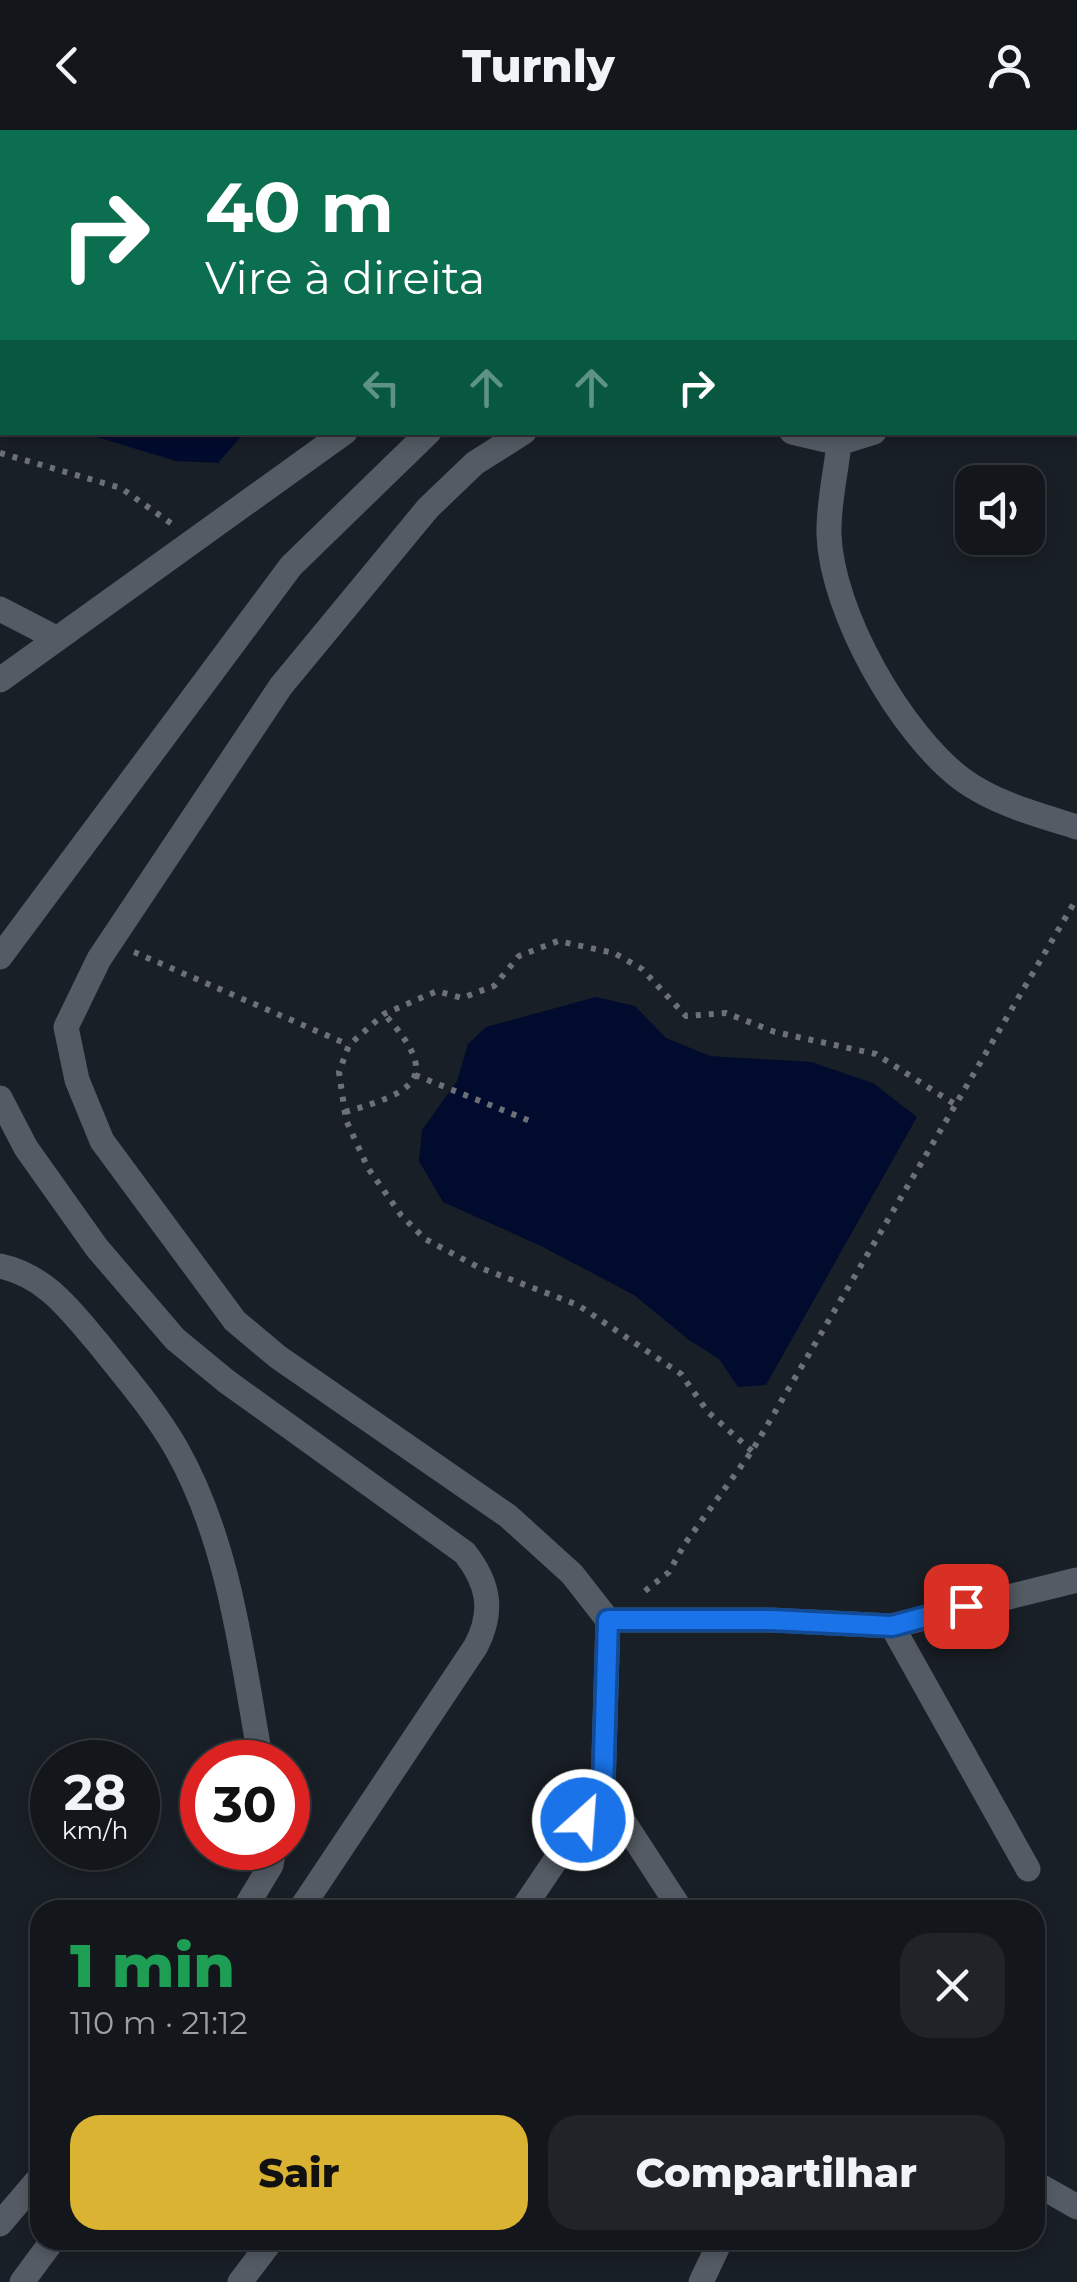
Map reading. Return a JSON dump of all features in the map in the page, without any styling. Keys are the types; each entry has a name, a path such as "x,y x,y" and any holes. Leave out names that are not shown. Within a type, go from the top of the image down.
{"street":[{"path":"0,680 341,435"},
{"path":"0,957 291,566 426,435"},
{"path":"519,435 475,462 428,508 281,686 99,959 66,1027 77,1080 102,1140 234,1320 278,1357 508,1516 572,1574 608,1620 603,1790 529,1900"},
{"path":"838,438 829,536 852,627 885,689 926,743 962,779 1034,814 1077,827"},
{"path":"0,609 56,638"},
{"path":"0,1098 26,1148 97,1248 176,1339 226,1382 465,1553 484,1584 488,1613 476,1646 307,1900"},
{"path":"0,1266 37,1279 59,1296 147,1402 177,1450 204,1510 222,1565 258,1740"},
{"path":"608,1620 771,1620 892,1626 1077,1580"},
{"path":"892,1626 1028,1869"},
{"path":"603,1790 674,1900"},
{"path":"252,1900 269,1870"},
{"path":"0,2187 30,2186"},
{"path":"0,2224 30,2188"},
{"path":"1045,2189 1077,2208"},
{"path":"22,2282 46,2250"},
{"path":"240,2282 264,2250"},
{"path":"700,2282 717,2250"}],"path":[{"path":"0,453 121,488 194,540"},
{"path":"608,1620 669,1572 752,1451 1077,898"},
{"path":"752,1451 708,1412 681,1374 578,1305 478,1267 425,1239 401,1215 368,1168 344,1112 339,1072 348,1045 384,1014 437,991 462,998 494,986 519,956 558,941 614,953 642,969 686,1016 726,1013 775,1032 876,1054 956,1105"},
{"path":"111,942 348,1045"},
{"path":"344,1112 389,1100 408,1088 415,1075 416,1057 408,1041 384,1014"},
{"path":"415,1075 530,1121"}],"water":[{"path":"90,435 242,435 218,463 176,461"},
{"path":"596,997 635,1006 666,1038 710,1056 811,1062 873,1083 917,1117 766,1385 738,1387 719,1359 634,1295 541,1246 443,1202 419,1161 422,1130 457,1081 468,1044 486,1027"}],"route":[{"path":"583,1820 603,1790 608,1620 771,1620 892,1626 966,1606"}]}
